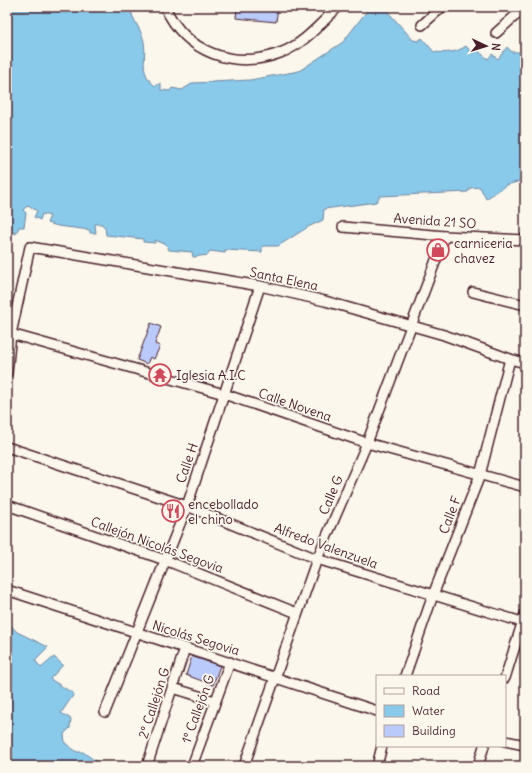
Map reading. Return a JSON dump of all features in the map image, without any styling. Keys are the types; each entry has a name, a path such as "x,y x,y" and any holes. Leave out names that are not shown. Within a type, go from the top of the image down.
{"street":[{"path":"165,7 172,21 190,41 208,52 226,58 244,60 281,53 301,41 338,7"},
{"path":"422,26 442,7"},
{"path":"496,33 525,7"},
{"name":"Avenida 21 SO","path":"343,227 445,236 525,240"},
{"name":"Calle G","path":"247,765 317,559 368,443 445,236"},
{"name":"Santa Elena","path":"11,334 30,247 260,286 325,301 412,325 525,363"},
{"name":"Calle H","path":"105,712 187,506 260,286"},
{"path":"473,292 525,306"},
{"path":"7,372 11,334"},
{"name":"Calle Novena","path":"11,334 224,394 368,443 525,487"},
{"name":"Calle F","path":"405,675 433,595 480,475 510,359"},
{"name":"Alfredo Valenzuela","path":"7,447 187,506 317,559 433,595 524,620"},
{"name":"Callejón Nicolás Segovia","path":"7,505 165,560 298,613"},
{"name":"Nicolás Segovia","path":"7,590 276,676 376,711"},
{"path":"506,675 524,620"},
{"name":"2º Callejón G","path":"146,766 185,648"},
{"name":"1º Callejón G","path":"192,766 230,662"},
{"path":"173,688 215,701"},
{"path":"506,741 525,746"},
{"path":"377,766 382,747"},
{"path":"478,766 484,747"}],"green space":[{"path":"7,728 23,766 7,766"}],"water":[{"path":"7,7 130,7 144,42 144,65 147,75 155,86 161,83 161,90 170,91 172,88 182,90 193,83 250,80 299,71 343,42 370,7 391,7 388,12 413,40 418,41 422,38 434,52 451,52 466,46 472,53 477,50 488,59 492,54 498,59 507,47 512,52 525,52 525,180 506,185 486,199 480,187 470,188 468,192 380,196 376,202 324,209 323,220 308,227 278,246 262,246 262,252 225,250 225,253 210,251 208,255 193,257 192,252 169,250 167,245 155,240 155,243 143,242 143,239 106,235 105,228 102,224 95,224 96,233 90,233 90,230 47,223 50,216 42,214 40,220 34,217 37,211 28,205 23,210 26,213 24,227 19,227 16,234 7,228"},
{"path":"7,621 17,632 48,647 35,660 41,668 54,657 63,665 50,679 74,694 61,713 71,719 70,728 64,734 65,743 77,752 83,752 94,760 111,766 14,766 7,741"}],"building":[{"path":"237,7 278,7 276,22 236,18"},
{"path":"151,323 161,327 155,344 160,346 154,359 150,357 147,364 137,360"},
{"path":"192,656 220,666 213,685 186,675"}],"place":[{"name":"carniceria chavez","path":"438,250"},
{"name":"Iglesia A.I.C","path":"160,375"},
{"name":"encebollado el chino","path":"173,511"}]}
